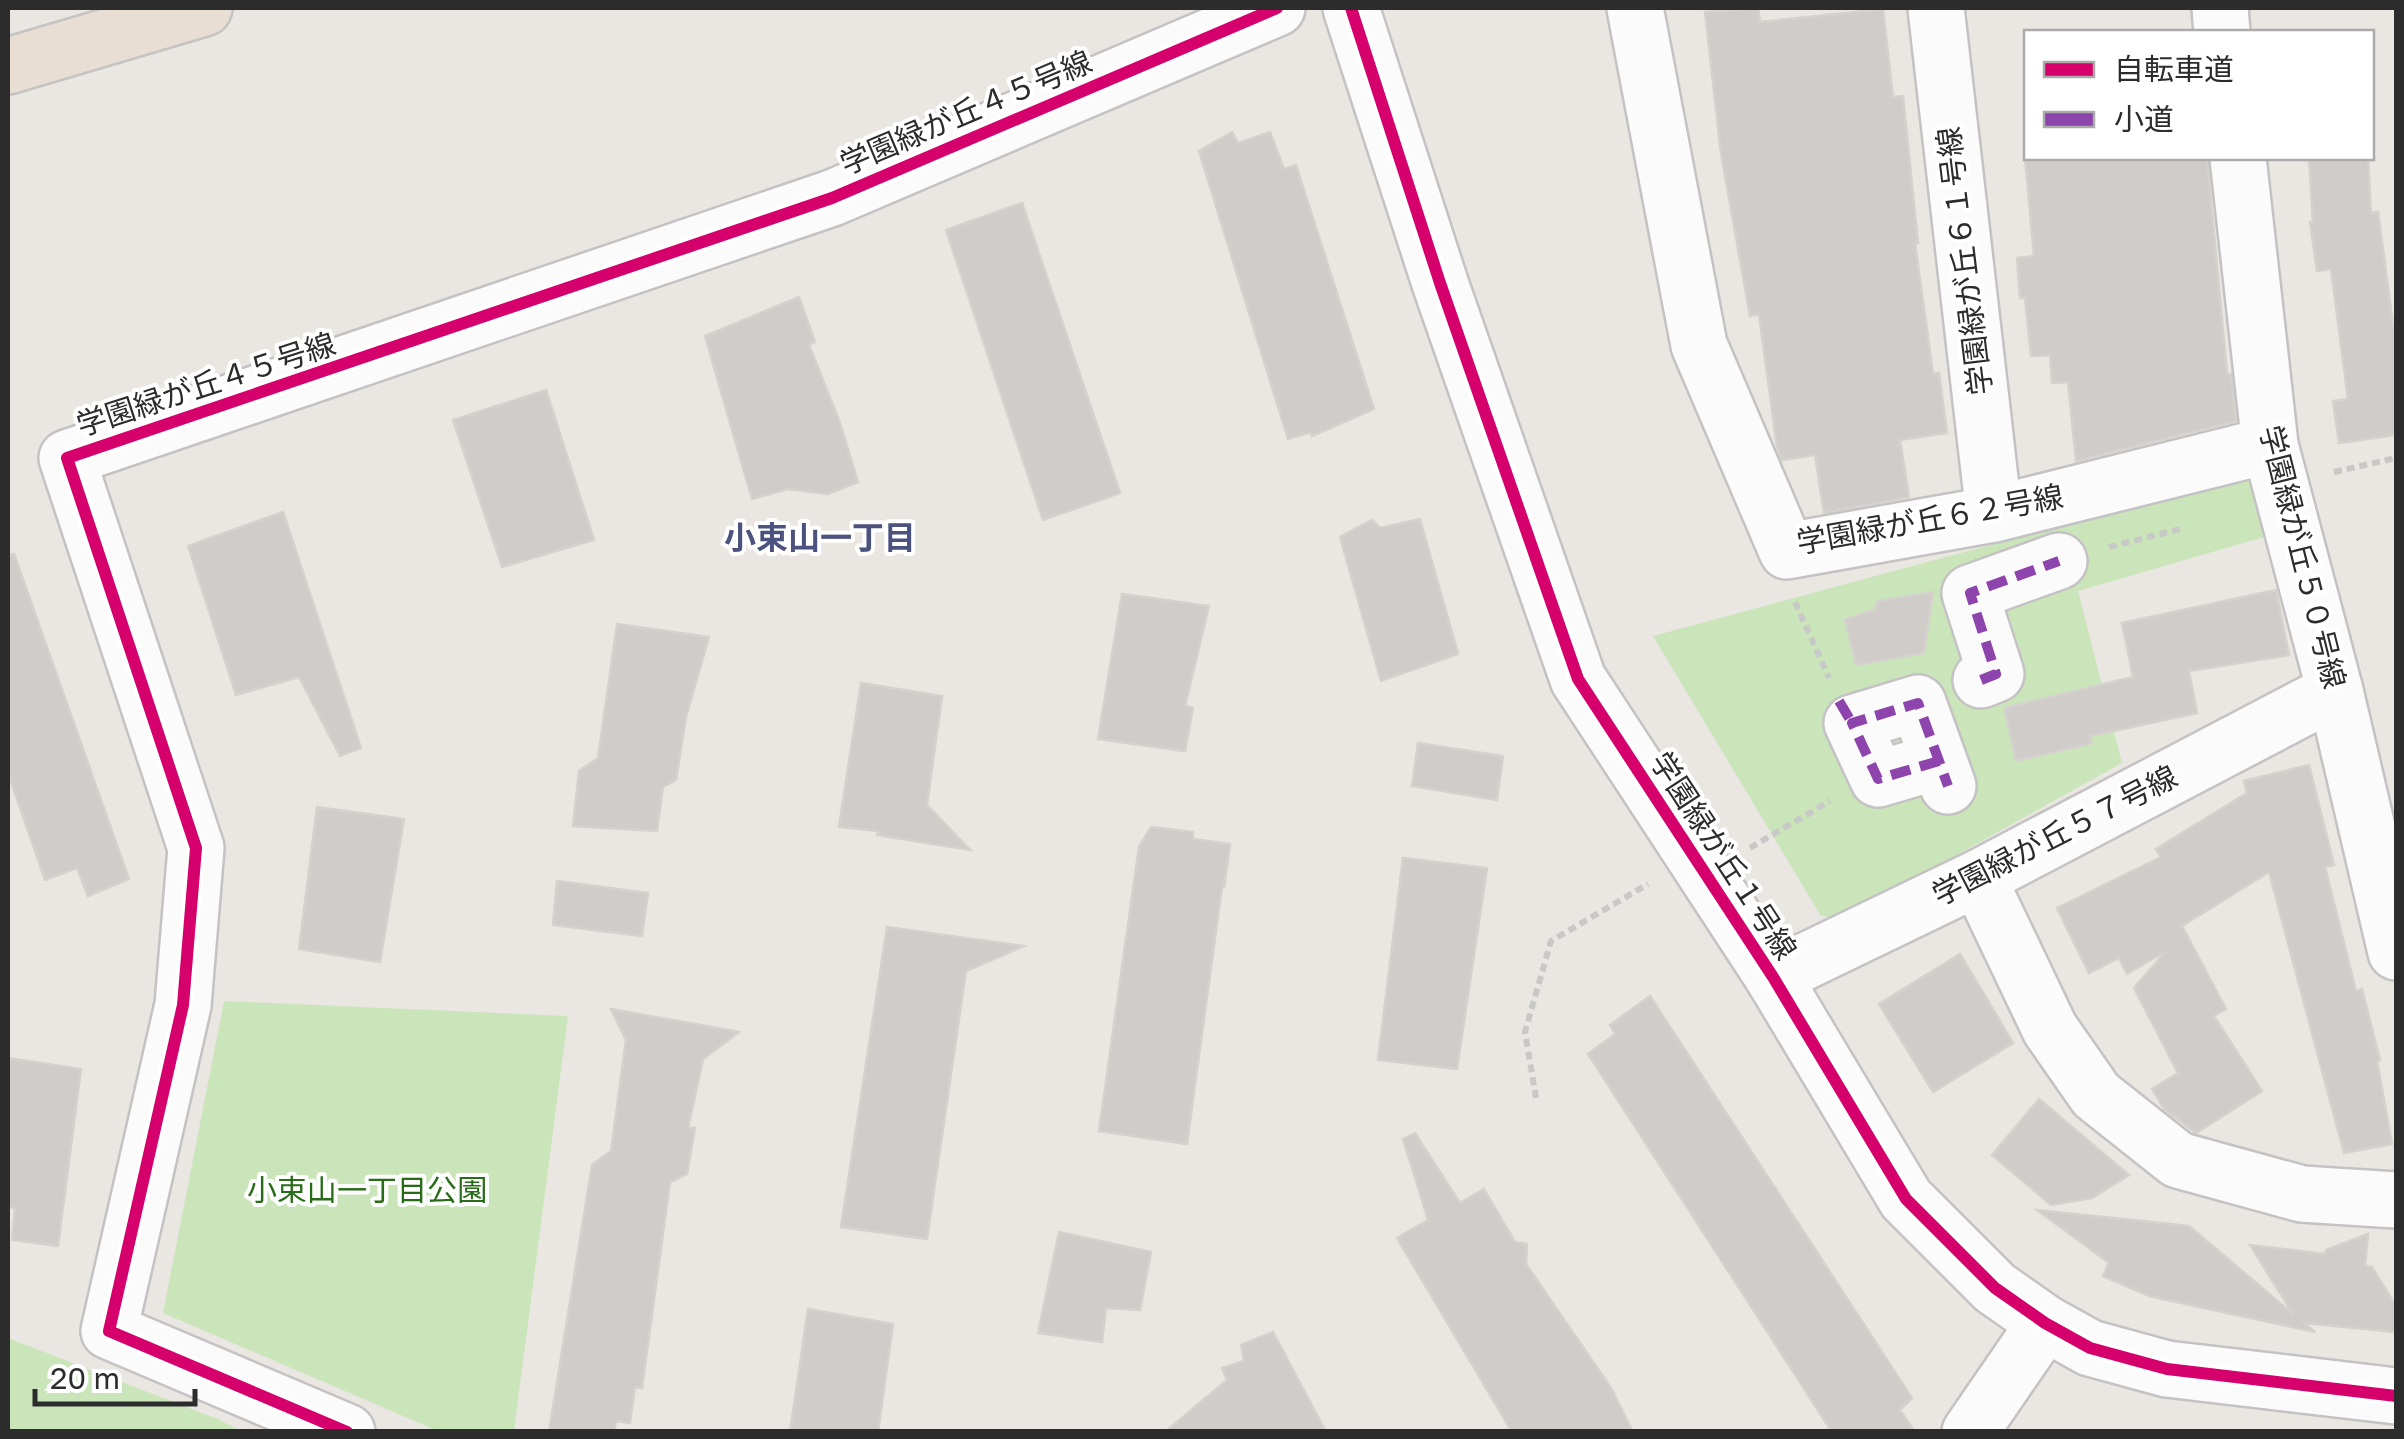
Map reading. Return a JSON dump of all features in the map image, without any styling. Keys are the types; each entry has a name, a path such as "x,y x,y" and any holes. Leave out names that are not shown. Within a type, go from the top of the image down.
{"highway":[{"path":"8,66 204,8"}],"street":[{"name":"学園緑が丘４５号線","path":"348,1432 108,1331 183,1005 196,848 67,458 832,198 1277,8"},
{"name":"学園緑が丘１号線","path":"1351,8 1440,283 1578,679 1773,977 1906,1199 1995,1288 2090,1348 2167,1370 2396,1396"},
{"name":"学園緑が丘６２号線","path":"1635,8 1699,344 1787,552 1994,514 2270,445"},
{"name":"学園緑が丘６１号線","path":"1936,8 1994,514"},
{"name":"学園緑が丘５０号線","path":"2238,160 2270,445 2335,690 2396,952"},
{"path":"1944,692 1944,773 1870,782 1846,712 1944,692 1996,674 1967,588 2059,561"},
{"name":"学園緑が丘５７号線","path":"1773,977 1978,878 2335,690"},
{"path":"1978,878 2050,1029 2096,1096 2178,1160 2302,1194 2396,1200"},
{"path":"1970,1432 2045,1322"}],"path":[{"path":"2059,561 2191,526"},
{"path":"1787,552 1791,594 1846,712"},
{"path":"1536,1098 1525,1032 1550,941 1810,810"}],"green space":[{"path":"2253,474 2271,535 2078,591 2122,763 1843,918 1821,916 1653,636"},
{"name":"小束山一丁目公園","path":"224,1001 568,1016 514,1431 438,1431 163,1313"},
{"path":"8,1338 220,1420 240,1431 8,1431"}],"building":[{"path":"1758,8 1760,22 1883,9 1893,97 1903,96 1915,243 1933,374 1939,373 1947,433 1900,440 1909,497 1824,513 1815,455 1782,460 1777,447 1759,314 1750,316 1721,153 1705,12"},
{"path":"1232,132 1238,143 1270,132 1284,169 1296,165 1374,409 1312,436 1311,432 1288,439 1199,151"},
{"path":"2025,160 2207,160 2227,374 2231,374 2236,421 2076,461 2068,382 2052,383 2050,355 2031,356 2017,258 2034,256"},
{"path":"2309,160 2368,160 2371,213 2378,212 2396,325 2396,435 2339,443 2333,401 2348,399 2331,269 2317,271"},
{"path":"1022,203 1120,493 1043,520 946,230"},
{"path":"799,297 815,342 809,345 858,482 828,494 788,489 752,499 705,336"},
{"path":"546,390 594,540 502,567 453,420"},
{"path":"283,512 361,748 340,756 299,677 236,695 188,546"},
{"path":"1420,519 1458,654 1381,681 1340,537 1372,520 1380,528"},
{"path":"14,554 129,879 88,896 77,868 45,880 8,773 8,555"},
{"path":"2276,590 2289,655 2189,671 2197,713 2090,736 2092,743 2016,761 2004,708 2133,677 2122,623"},
{"path":"1933,592 1924,653 1856,665 1845,619 1875,610 1877,601"},
{"path":"1122,594 1209,606 1185,706 1193,708 1185,751 1098,739"},
{"path":"617,624 709,637 686,717 676,780 663,787 657,831 573,826 579,771 598,758"},
{"path":"861,683 942,696 927,805 970,850 839,827"},
{"path":"1418,743 1503,756 1497,800 1412,786"},
{"path":"2309,765 2334,865 2325,867 2356,991 2362,989 2380,1060 2377,1061 2392,1144 2344,1153 2269,872 2182,926 2226,1009 2214,1016 2262,1091 2196,1133 2164,1109 2152,1089 2178,1073 2134,988 2166,951 2127,974 2119,958 2089,973 2057,908 2161,857 2156,849 2247,793 2244,781"},
{"path":"317,807 404,819 380,962 299,949"},
{"path":"1151,827 1193,832 1193,839 1230,844 1187,1144 1099,1131 1139,847"},
{"path":"1403,858 1487,868 1457,1069 1378,1060"},
{"path":"557,881 648,893 642,936 553,925"},
{"path":"887,927 1024,946 966,971 927,1239 841,1227"},
{"path":"1960,954 2013,1043 1933,1092 1879,1004"},
{"path":"1650,996 1912,1398 1900,1410 1915,1432 1832,1432 1588,1054 1615,1034 1610,1025"},
{"path":"611,1009 739,1032 703,1059 688,1128 695,1128 687,1174 670,1182 642,1388 635,1387 630,1423 616,1421 614,1432 549,1432 592,1165 611,1151 626,1040"},
{"path":"8,1058 81,1069 58,1246 12,1240 15,1208 8,1207"},
{"path":"2039,1099 2129,1175 2092,1198 2051,1205 1992,1155"},
{"path":"1415,1133 1460,1203 1484,1189 1515,1242 1527,1244 1526,1264 1611,1388 1633,1432 1512,1432 1397,1238 1428,1220 1403,1139"},
{"path":"2037,1210 2189,1226 2293,1314 2250,1245 2325,1254 2326,1250 2368,1234 2365,1266 2372,1267 2396,1306 2396,1332 2304,1323 2315,1332 2149,1296 2103,1276 2109,1263"},
{"path":"1059,1232 1151,1252 1140,1310 1106,1308 1102,1342 1038,1333"},
{"path":"808,1309 893,1324 878,1432 790,1432"},
{"path":"1273,1332 1326,1432 1165,1432 1227,1380 1222,1368 1244,1361 1241,1345"}],"marked path":[{"path":"1981,680 1996,674 1970,593 2059,561"},
{"path":"1839,701 1852,723"},
{"path":"1939,761 1878,779 1852,723 1918,703 1948,786"}],"cycle path":[{"path":"347,1432 109,1331 183,1005 196,848 67,458 832,198 1277,8"},
{"path":"1351,8 1440,283 1578,679 1773,977 1906,1199 1995,1288 2090,1348 2167,1369 2396,1396"}],"district":[{"name":"小束山一丁目","path":"820,538"}]}
